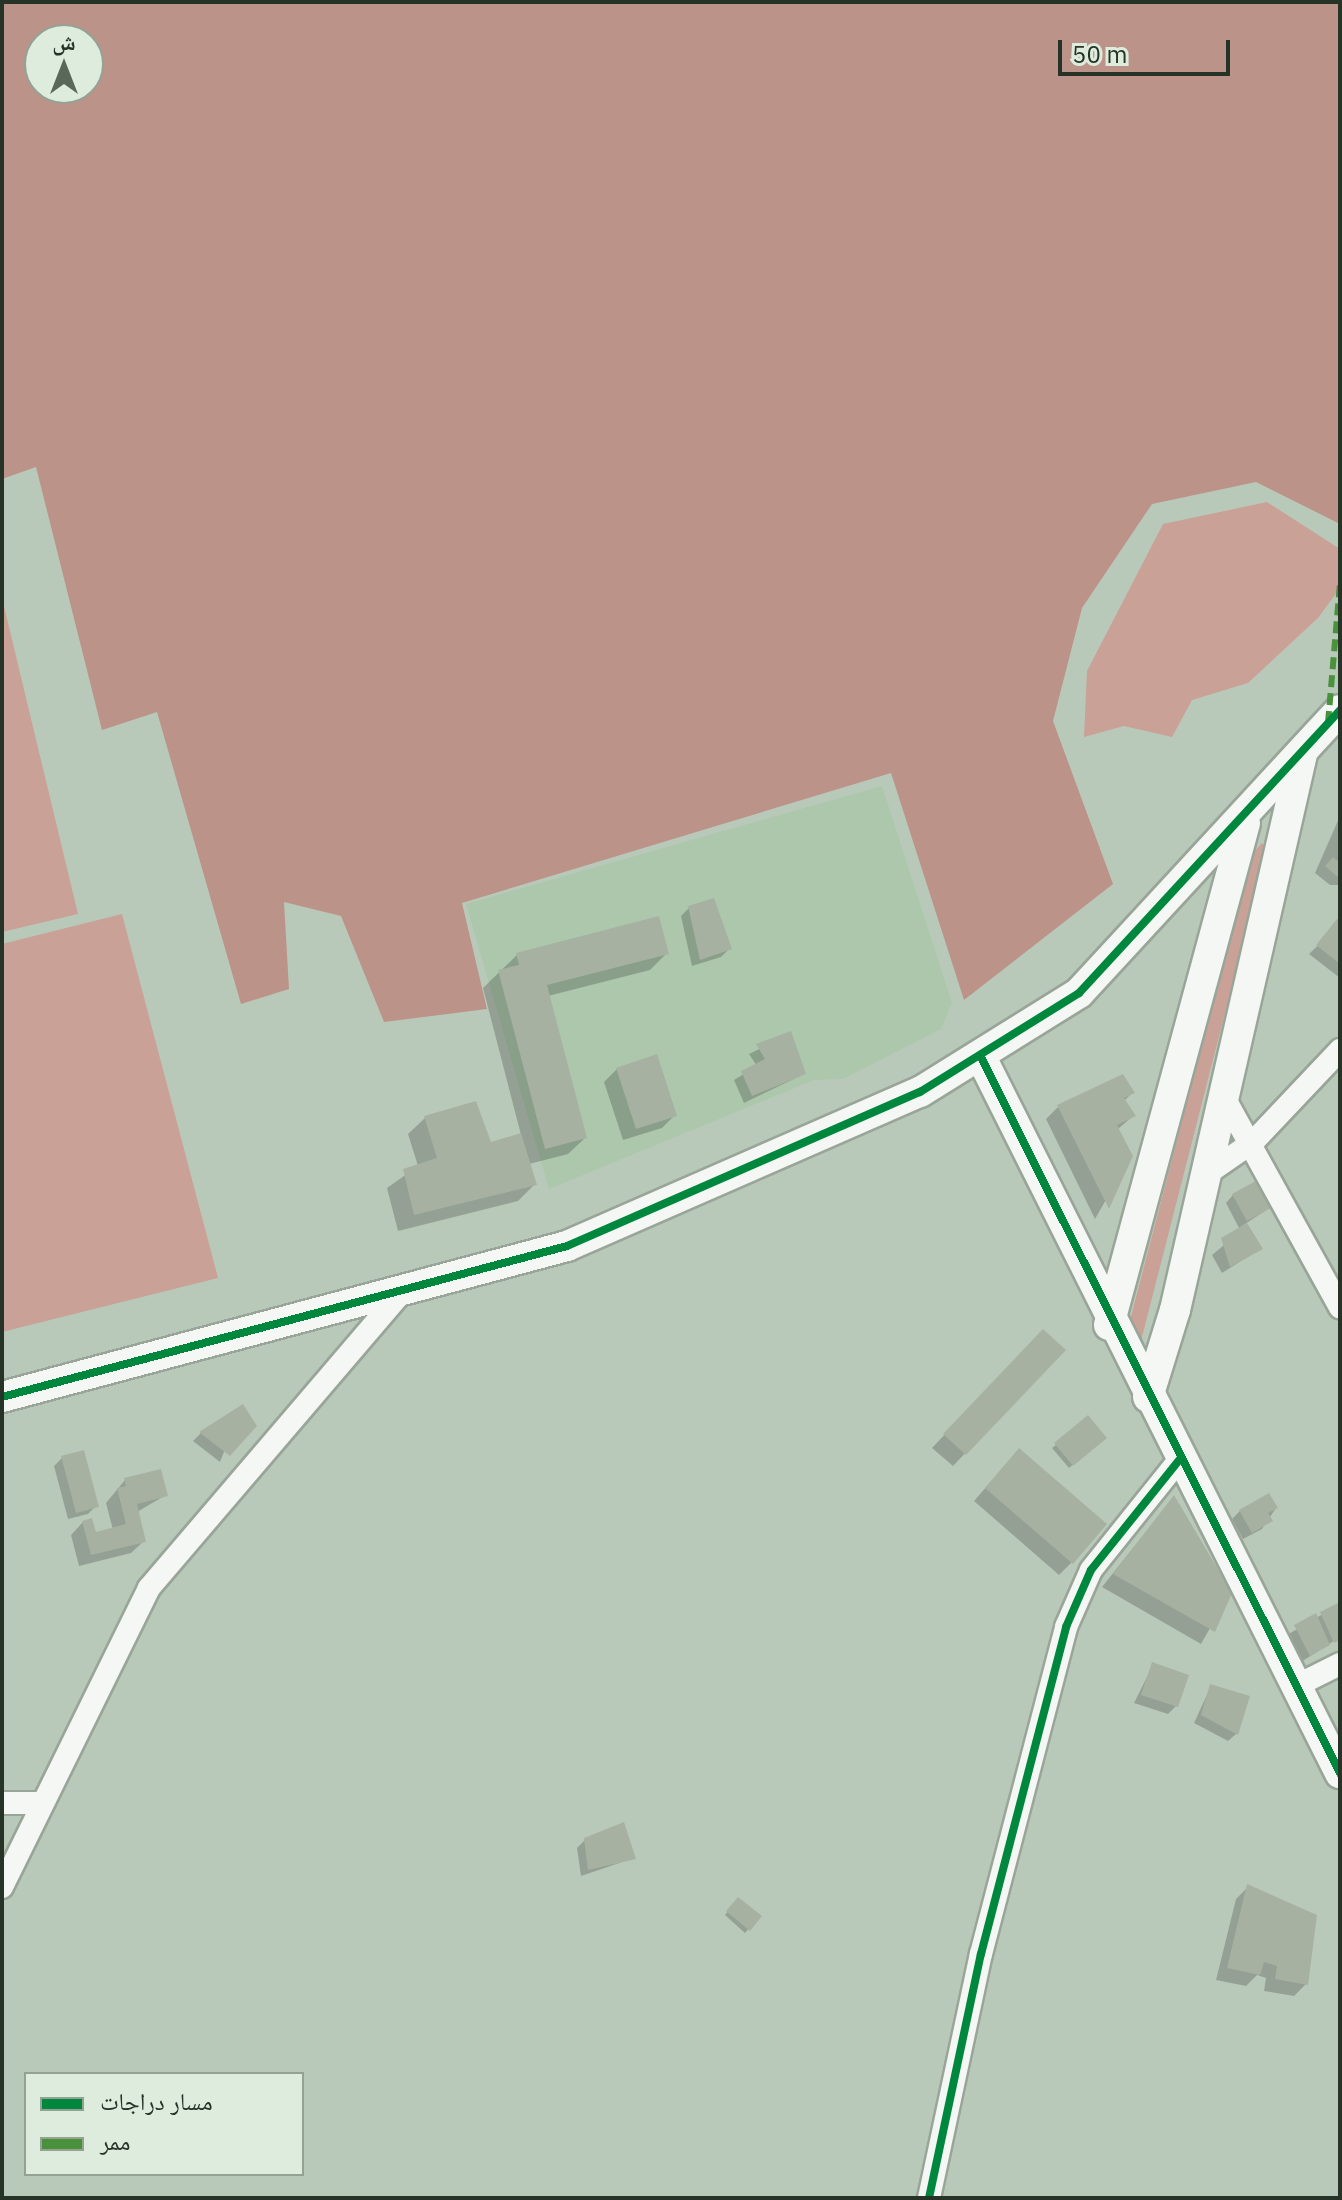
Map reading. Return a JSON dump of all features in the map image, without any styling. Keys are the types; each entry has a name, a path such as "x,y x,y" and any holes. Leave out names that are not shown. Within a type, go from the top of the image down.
{"street":[{"path":"2,1397 399,1295 652,1213 857,1123 982,1059 1079,993 1246,817 1340,710"},
{"path":"1148,1397 1208,1173 1303,750"},
{"path":"1109,1325 1246,817"},
{"path":"1208,1173 1253,1142 1340,1050"},
{"path":"982,1059 1109,1325 1340,1773"},
{"path":"1225,1099 1253,1142 1340,1307"},
{"path":"2,1887 149,1588 399,1295"},
{"path":"929,2198 981,1954 1066,1627 1091,1570 1180,1459"},
{"path":"1296,1686 1340,1664"},
{"path":"2,1803 41,1803"}],"shaded area":[{"path":"2,2 1340,2 1340,524 1256,482 1152,504 1082,608 1053,721 1113,884 964,1000 891,773 462,903 487,1009 384,1022 341,916 284,902 289,989 241,1004 157,712 102,730 36,467 2,479"},
{"path":"1267,502 1340,549 1340,588 1318,618 1248,683 1192,700 1172,737 1124,726 1084,737 1087,671 1163,524"},
{"path":"2,598 78,914 2,932"},
{"path":"882,786 952,1003 941,1029 843,1079 814,1080 549,1189 466,904"},
{"path":"1262,843 1267,849 1141,1341 1129,1324 1252,854"},
{"path":"122,914 218,1278 2,1332 2,944"}],"building":[{"path":"1333,857 1340,863 1340,879 1325,866"},
{"path":"714,898 732,949 700,960 688,906"},
{"path":"659,916 669,954 547,985 587,1138 545,1149 498,970 519,965 516,953"},
{"path":"1337,919 1340,921 1340,964 1316,945"},
{"path":"791,1031 806,1074 752,1096 741,1071 765,1059 756,1044"},
{"path":"657,1054 677,1116 636,1129 616,1068"},
{"path":"1123,1074 1135,1093 1124,1098 1136,1116 1117,1125 1133,1156 1109,1209 1057,1105"},
{"path":"476,1101 491,1142 521,1133 537,1185 414,1215 403,1169 437,1158 424,1116"},
{"path":"1265,1176 1280,1203 1247,1221 1232,1194"},
{"path":"1247,1223 1263,1249 1230,1267 1221,1238"},
{"path":"1043,1329 1066,1350 966,1455 943,1434"},
{"path":"243,1404 257,1426 230,1456 199,1432"},
{"path":"1088,1415 1107,1438 1073,1466 1054,1443"},
{"path":"1019,1448 1107,1524 1073,1564 985,1488"},
{"path":"84,1450 99,1507 76,1513 61,1456"},
{"path":"161,1469 168,1496 137,1504 146,1542 91,1555 82,1521 92,1518 96,1532 126,1524 117,1488 126,1486 124,1478"},
{"path":"1269,1493 1278,1508 1268,1513 1273,1521 1252,1533 1239,1510"},
{"path":"1174,1495 1232,1593 1215,1632 1113,1574"},
{"path":"1340,1602 1340,1640 1334,1643 1320,1612"},
{"path":"1316,1613 1330,1645 1310,1656 1294,1625"},
{"path":"1152,1662 1189,1675 1178,1707 1141,1695"},
{"path":"1210,1684 1250,1696 1238,1735 1201,1715"},
{"path":"624,1822 636,1859 588,1870 584,1838"},
{"path":"1247,1884 1317,1915 1308,1985 1275,1979 1277,1966 1264,1962 1260,1975 1227,1968"},
{"path":"738,1897 762,1916 750,1931 726,1911"}],"marked path":[{"path":"1328,723 1340,583"}],"cycle path":[{"path":"2,1397 567,1246 920,1092 1079,993 1340,710"},
{"path":"982,1059 1340,1773"},
{"path":"929,2198 981,1954 1066,1627 1091,1570 1180,1459"}]}
